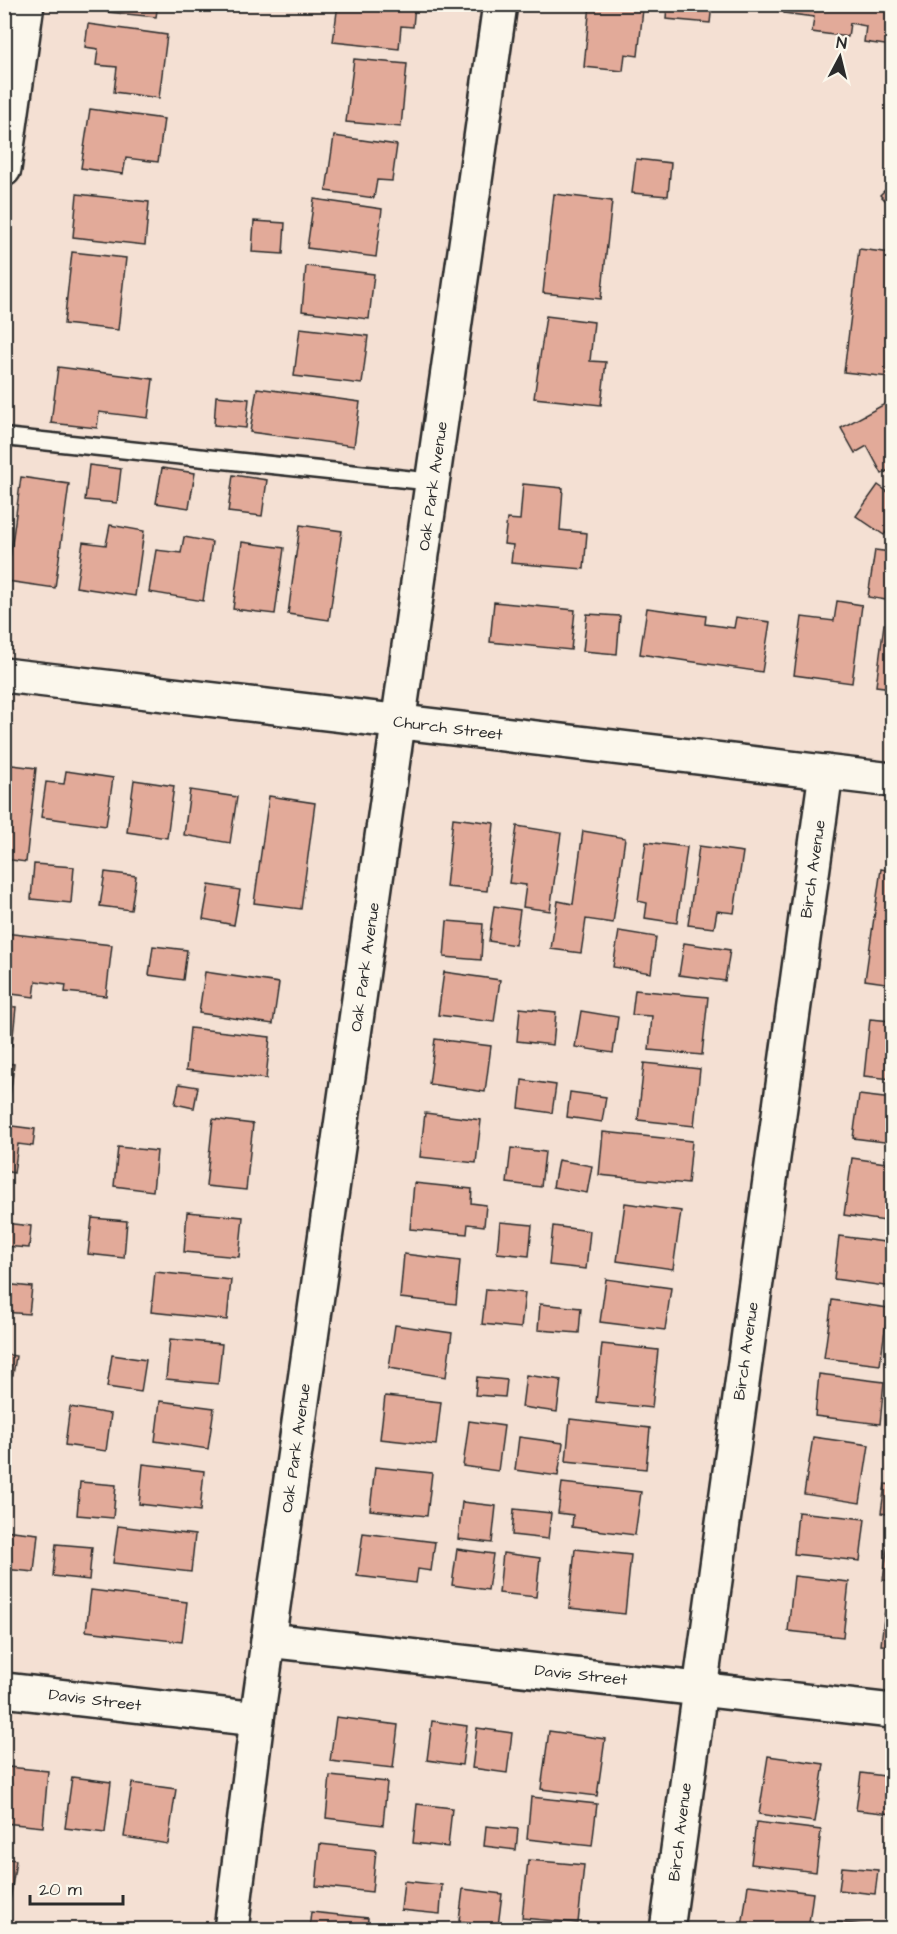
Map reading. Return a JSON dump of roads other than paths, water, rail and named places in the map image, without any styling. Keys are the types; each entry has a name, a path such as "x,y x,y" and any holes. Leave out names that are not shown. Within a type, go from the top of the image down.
{"street":[{"path":"4,169 27,4"},
{"name":"Oak Park Avenue","path":"231,1929 268,1640 400,722 500,4"},
{"name":"Church Street","path":"4,675 892,780"},
{"name":"Birch Avenue","path":"667,1929 826,772"},
{"name":"Davis Street","path":"268,1640 892,1711"},
{"name":"Davis Street","path":"4,1690 257,1719"}],"lane":[{"path":"4,437 434,482"}]}
